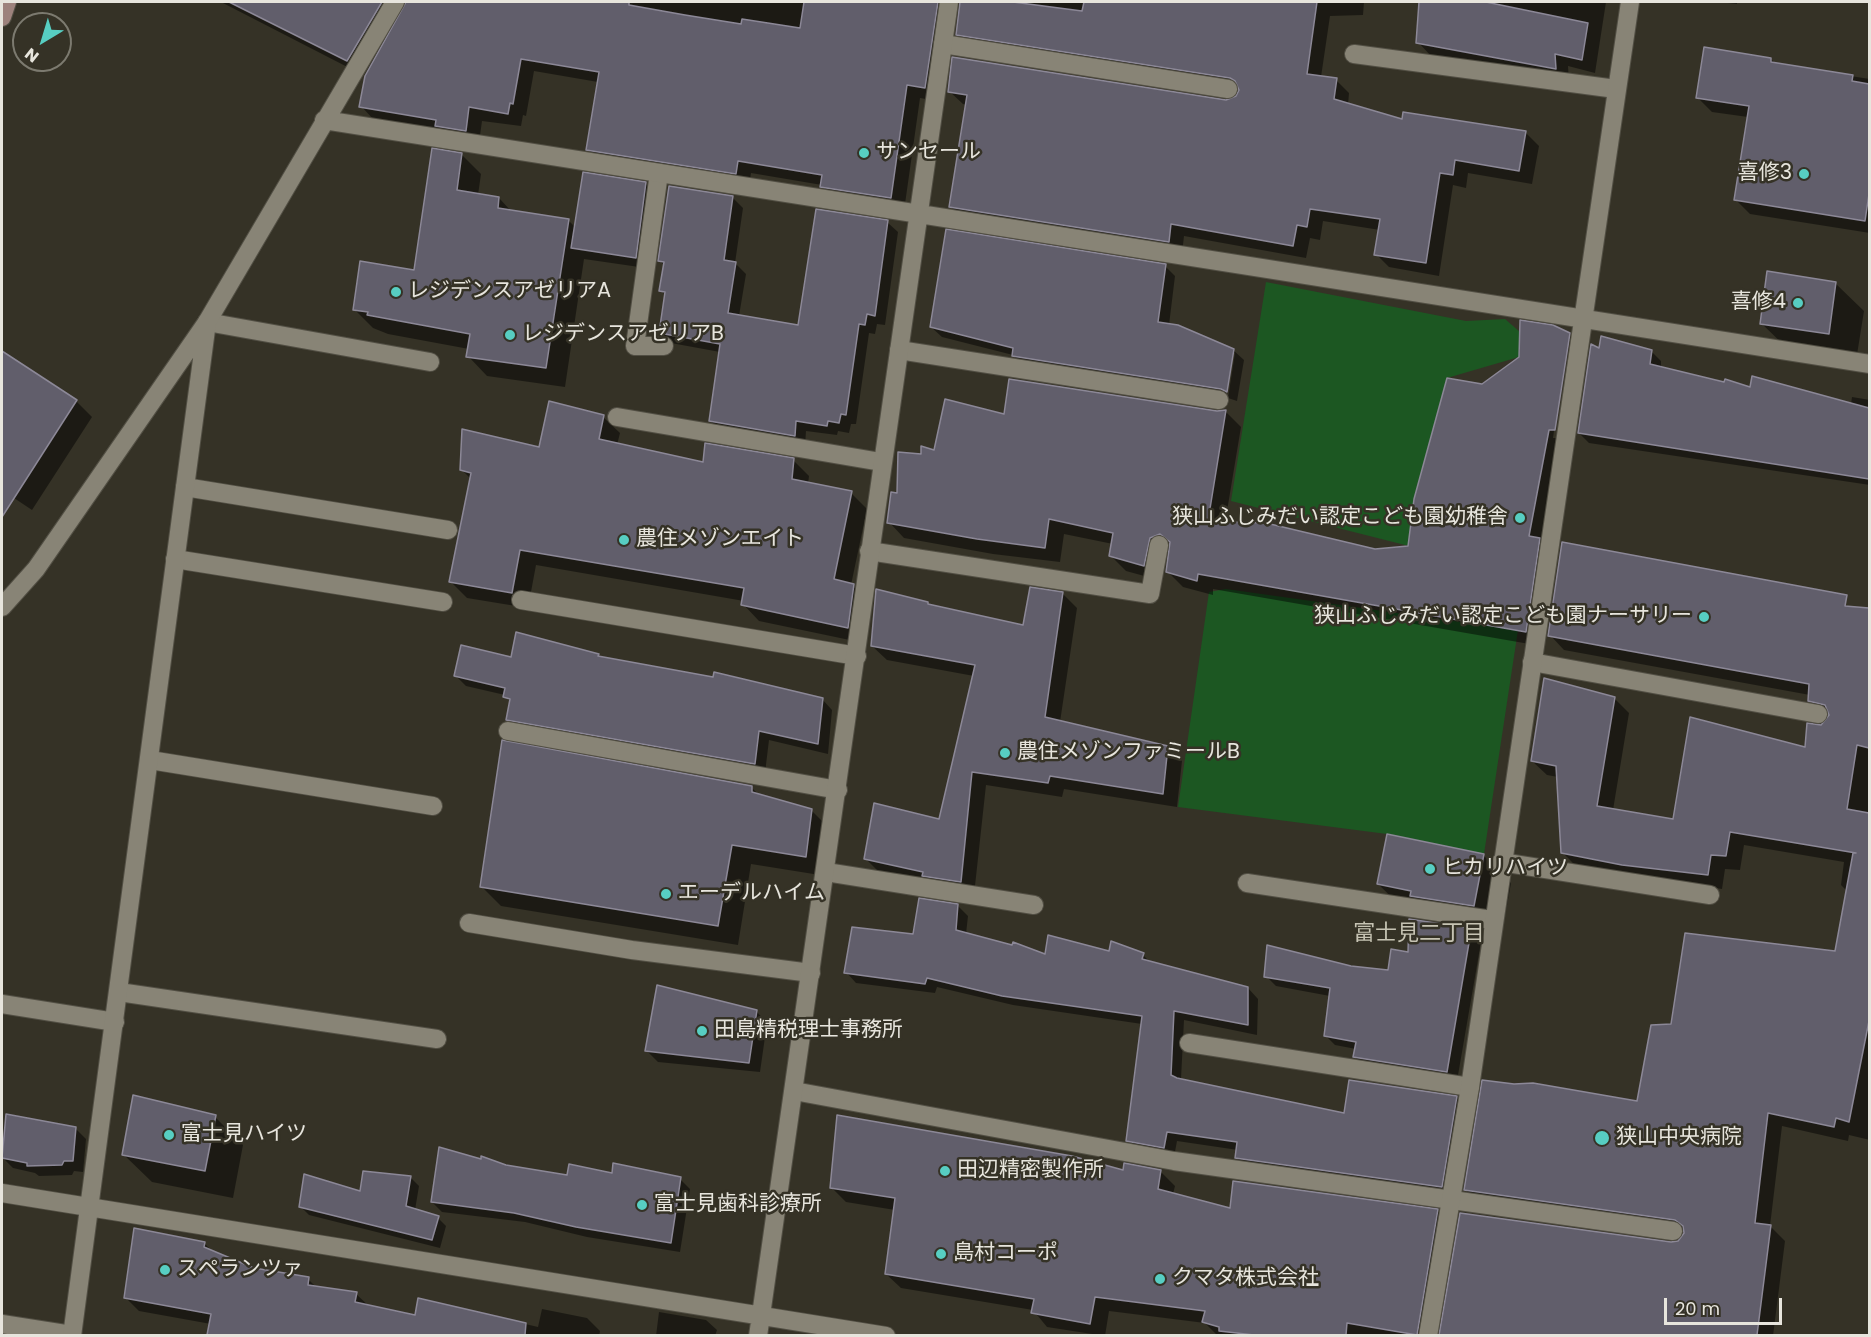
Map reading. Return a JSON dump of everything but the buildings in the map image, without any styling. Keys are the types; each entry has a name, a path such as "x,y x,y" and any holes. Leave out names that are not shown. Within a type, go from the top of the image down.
{"street":[{"path":"2,17 7,2"},
{"path":"2,608 36,569 207,322 395,2"},
{"path":"758,1335 857,656 881,462 949,2"},
{"path":"1428,1335 1470,1087 1492,920 1630,2"},
{"path":"943,44 1228,89"},
{"path":"1354,54 1616,89"},
{"path":"324,120 1869,364"},
{"path":"659,173 635,346 664,346"},
{"path":"207,322 430,362"},
{"path":"2,1324 73,1335 207,322"},
{"path":"899,350 1219,400"},
{"path":"617,417 881,462"},
{"path":"185,487 448,530"},
{"path":"869,551 1150,594 1159,545"},
{"path":"175,559 443,602"},
{"path":"521,600 857,656"},
{"path":"1532,662 1818,714"},
{"path":"508,730 838,790"},
{"path":"150,760 433,806"},
{"path":"1501,862 1710,895"},
{"path":"826,872 1034,905"},
{"path":"1247,883 1492,920"},
{"path":"469,923 632,950 811,973"},
{"path":"119,992 437,1039"},
{"path":"2,1004 115,1022"},
{"path":"1189,1043 1470,1087"},
{"path":"794,1091 1174,1161 1673,1231"},
{"path":"2,1193 90,1209 886,1335"}],"green space":[{"path":"1266,282 1466,321 1505,319 1520,332 1519,357 1447,378 1414,499 1409,546 1231,501"},
{"path":"1226,589 1518,630 1484,854 1387,834 1178,807 1209,592"}],"place":[{"name":"サンセール","path":"864,153"},
{"name":"喜修3","path":"1804,174"},
{"name":"レジデンスアゼリアA","path":"396,292"},
{"name":"喜修4","path":"1798,303"},
{"name":"レジデンスアゼリアB","path":"510,335"},
{"name":"狭山ふじみだい認定こども園幼稚舎","path":"1520,518"},
{"name":"農住メゾンエイト","path":"624,540"},
{"name":"狭山ふじみだい認定こども園ナーサリー","path":"1704,617"},
{"name":"農住メゾンファミールB","path":"1005,753"},
{"name":"ヒカリハイツ","path":"1430,869"},
{"name":"エーデルハイム","path":"666,894"},
{"name":"田島精税理士事務所","path":"702,1031"},
{"name":"富士見ハイツ","path":"169,1135"},
{"name":"狭山中央病院","path":"1602,1138"},
{"name":"田辺精密製作所","path":"945,1171"},
{"name":"富士見歯科診療所","path":"642,1205"},
{"name":"島村コーポ","path":"941,1254"},
{"name":"スペランツァ","path":"165,1270"},
{"name":"クマタ株式会社","path":"1160,1279"}],"district":[{"name":"富士見二丁目","path":"1419,934"}]}
